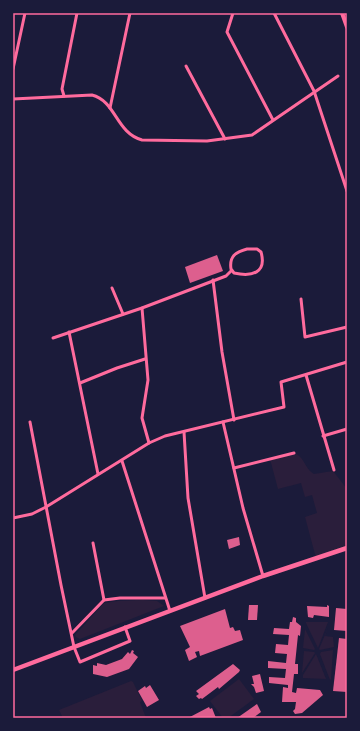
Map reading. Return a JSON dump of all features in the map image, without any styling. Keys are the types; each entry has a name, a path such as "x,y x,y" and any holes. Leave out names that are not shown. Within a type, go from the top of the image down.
{"main road":[{"path":"342,13 347,27"},
{"path":"13,670 263,576 347,548"}],"street":[{"path":"13,70 25,13"},
{"path":"64,96 62,89 77,13"},
{"path":"110,108 130,13"},
{"path":"233,13 227,32 273,120"},
{"path":"274,13 314,92 347,191"},
{"path":"186,66 225,139"},
{"path":"13,99 81,94 95,96 103,100 130,136 142,140 225,139 252,135 338,76"},
{"path":"53,338 142,308 231,272 244,274 259,271 263,260 261,252 257,249 247,248 235,253 230,261 231,272"},
{"path":"213,280 222,352 234,420"},
{"path":"112,288 123,314"},
{"path":"301,299 305,337 347,327"},
{"path":"142,308 145,359 148,380 142,418 149,442"},
{"path":"69,332 98,474"},
{"path":"80,384 116,368 145,359"},
{"path":"13,518 32,514 46,507 98,474 122,461 149,442 284,407 281,382 347,362"},
{"path":"306,375 334,470"},
{"path":"30,422 74,646 80,662 105,653 130,641 125,627"},
{"path":"223,422 243,508 263,576"},
{"path":"323,436 347,429"},
{"path":"184,432 188,498 205,598"},
{"path":"234,468 294,453"},
{"path":"122,461 170,611"},
{"path":"93,543 104,600"},
{"path":"72,633 104,600 120,598 166,598"}],"shaded area":[{"path":"294,453 300,457 308,469 314,474 333,471 347,489 347,548 316,558 305,517 317,513 312,495 305,497 301,483 278,489 270,459"},
{"path":"143,600 157,601 164,606 80,639 76,637 75,635 104,603"},
{"path":"328,622 318,648 306,623"},
{"path":"328,628 325,636 333,637 334,647 320,650 319,649"},
{"path":"305,629 315,649 314,650 303,648"},
{"path":"333,650 330,680 320,654 321,652"},
{"path":"304,651 315,653 302,673"},
{"path":"316,654 326,679 303,678 303,675"},
{"path":"239,679 254,699 228,718 223,718 210,701"},
{"path":"131,681 133,682 142,701 140,702 146,718 63,718 59,710"}],"building":[{"path":"217,255 223,271 190,283 185,267"},
{"path":"239,537 240,545 229,549 227,540"},
{"path":"249,605 258,605 257,620 248,620"},
{"path":"327,605 329,606 329,617 314,615 313,618 308,617 307,606 327,607"},
{"path":"336,608 347,609 347,631 334,630"},
{"path":"225,609 230,628 233,627 235,631 240,630 243,640 200,656 199,651 195,652 197,657 189,661 185,650 190,647 180,626"},
{"path":"293,617 296,618 296,622 301,626 300,636 298,635 295,664 298,664 298,674 294,674 292,692 296,693 297,688 320,690 323,695 302,713 295,714 293,711 295,709 296,702 282,702 283,687 288,688 288,685 269,683 269,677 285,678 286,669 268,668 268,661 286,663 287,654 275,653 276,644 288,645 289,635 273,634 274,628 289,629 290,622 292,622"},
{"path":"339,638 347,639 347,692 333,691"},
{"path":"132,650 138,657 129,669 107,677 93,674 93,665 97,666 97,663 106,665 122,659 128,652 130,654"},
{"path":"233,664 240,670 239,672 219,689 218,687 202,699 199,699 196,696 199,694 196,691"},
{"path":"260,674 264,691 256,693 251,684 254,684 252,676"},
{"path":"150,685 159,700 147,707 138,691 145,686 146,688"},
{"path":"257,704 261,712 253,718 237,718"},
{"path":"209,707 210,709 212,708 216,718 188,718"}]}
